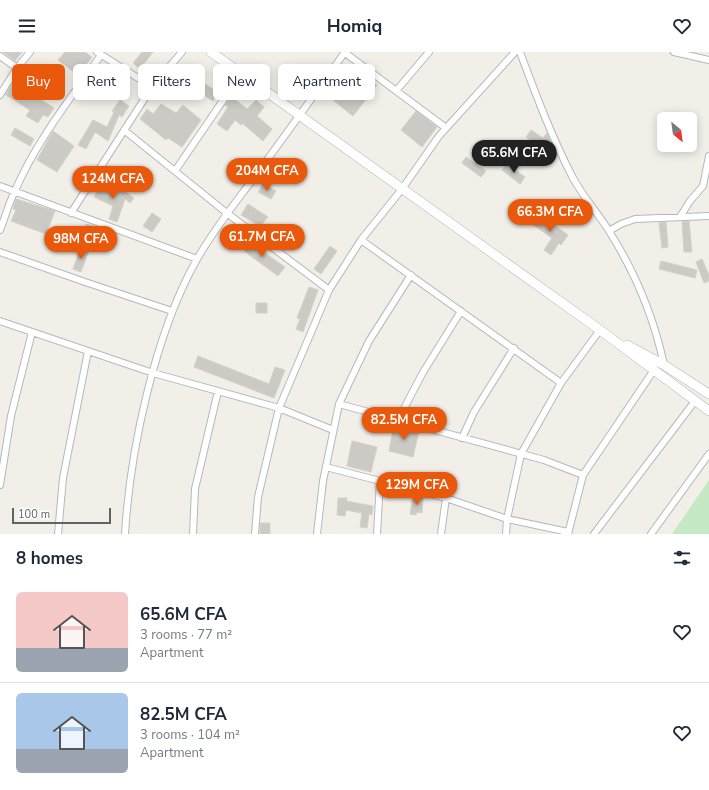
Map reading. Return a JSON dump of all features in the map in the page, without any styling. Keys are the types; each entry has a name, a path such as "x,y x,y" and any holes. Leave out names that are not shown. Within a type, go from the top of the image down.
{"main road":[{"path":"211,52 227,64"},
{"path":"270,94 600,330 709,411"},
{"path":"600,330 664,365 709,394"}],"street":[{"path":"20,64 30,52"},
{"path":"172,64 182,52"},
{"path":"125,534 132,470 153,373 172,311 197,259 345,52 446,128"},
{"path":"396,91 428,52"},
{"path":"255,534 258,497 279,408 329,290 361,240 402,189 446,128 515,52"},
{"path":"520,52 545,118 573,179 590,207 609,230 644,296 659,340 664,365"},
{"path":"674,52 709,60"},
{"path":"0,230 14,192 38,148 99,54 138,78"},
{"path":"0,56 12,64"},
{"path":"0,95 12,76"},
{"path":"71,213 144,100"},
{"path":"175,171 223,100"},
{"path":"124,130 228,214 329,290"},
{"path":"680,217 690,200 703,186 709,156"},
{"path":"0,186 197,259"},
{"path":"609,230 635,219 709,216"},
{"path":"361,240 561,383"},
{"path":"0,252 172,311"},
{"path":"316,534 326,467 339,404 369,341 411,275"},
{"path":"398,420 422,374 461,311"},
{"path":"0,321 153,373 279,408 333,430"},
{"path":"506,534 507,518 521,454 561,383 600,330"},
{"path":"0,485 11,416 32,332"},
{"path":"462,438 474,412 514,348"},
{"path":"58,534 63,478 88,351"},
{"path":"326,467 446,498 507,518 568,533 583,475 654,370"},
{"path":"193,534 195,489 218,391"},
{"path":"594,534 695,402"},
{"path":"339,404 544,460 583,475"},
{"path":"651,534 709,454"},
{"path":"377,534 380,481"},
{"path":"441,534 446,498"}],"green space":[{"path":"709,480 709,534 672,534"}],"building":[{"path":"3,52 22,52 15,61"},
{"path":"65,52 85,52 92,57 87,64 73,64 73,71 58,60"},
{"path":"142,52 153,52 144,64 138,64 138,67 133,63"},
{"path":"205,84 213,89 213,101 205,96"},
{"path":"12,85 12,99 6,95"},
{"path":"14,100 41,100 54,108 48,117 43,115 38,123 26,116 30,110"},
{"path":"120,100 129,106 122,117 119,115 108,141 95,132 86,149 78,145 93,120 107,127 114,112 112,111"},
{"path":"228,100 236,100 247,109 256,100 264,107 257,116 272,129 263,141 242,123 241,125 235,120 227,131 217,124 228,107 225,105"},
{"path":"333,100 365,100 353,116"},
{"path":"161,104 176,113 183,105 201,120 182,147 168,138 166,140 140,119 147,109 153,114"},
{"path":"416,111 437,127 422,147 401,130"},
{"path":"15,128 34,139 30,146 11,135"},
{"path":"531,130 543,138 547,133 550,141 543,149 526,137"},
{"path":"53,131 74,146 57,172 37,160"},
{"path":"466,157 486,171 481,177 462,163"},
{"path":"507,164 525,177 520,184 502,170"},
{"path":"95,183 116,194 120,188 134,198 130,203 125,199 117,222 109,219 113,206 94,197 97,192 92,189"},
{"path":"263,184 276,191 271,199 258,192"},
{"path":"16,199 55,211 46,234 11,221 16,210 13,209"},
{"path":"248,204 268,217 260,226 241,215"},
{"path":"152,213 161,219 152,232 143,226"},
{"path":"539,214 568,235 561,245 559,243 551,255 544,250 552,238 532,224"},
{"path":"689,221 692,252 684,252 682,222"},
{"path":"666,222 668,247 662,248 659,223"},
{"path":"86,224 105,230 102,238 90,233 89,235 83,233"},
{"path":"245,239 285,267 278,276 240,247"},
{"path":"330,246 337,251 321,274 314,269"},
{"path":"81,247 89,250 81,272 73,269"},
{"path":"702,259 709,275 709,281 704,283 696,262"},
{"path":"661,261 697,270 695,278 659,269"},
{"path":"309,287 318,290 303,332 296,329 300,319 297,318"},
{"path":"256,303 267,303 267,313 256,313"},
{"path":"198,356 269,384 275,367 285,370 274,398 194,367"},
{"path":"394,425 419,431 413,457 389,451"},
{"path":"352,441 377,447 371,472 347,466"},
{"path":"413,496 423,498 422,513 417,512 416,515 410,514"},
{"path":"338,498 347,498 346,501 373,506 372,515 369,514 367,528 360,527 362,513 346,510 345,516 337,515"},
{"path":"260,523 270,523 270,534 260,534"}]}
